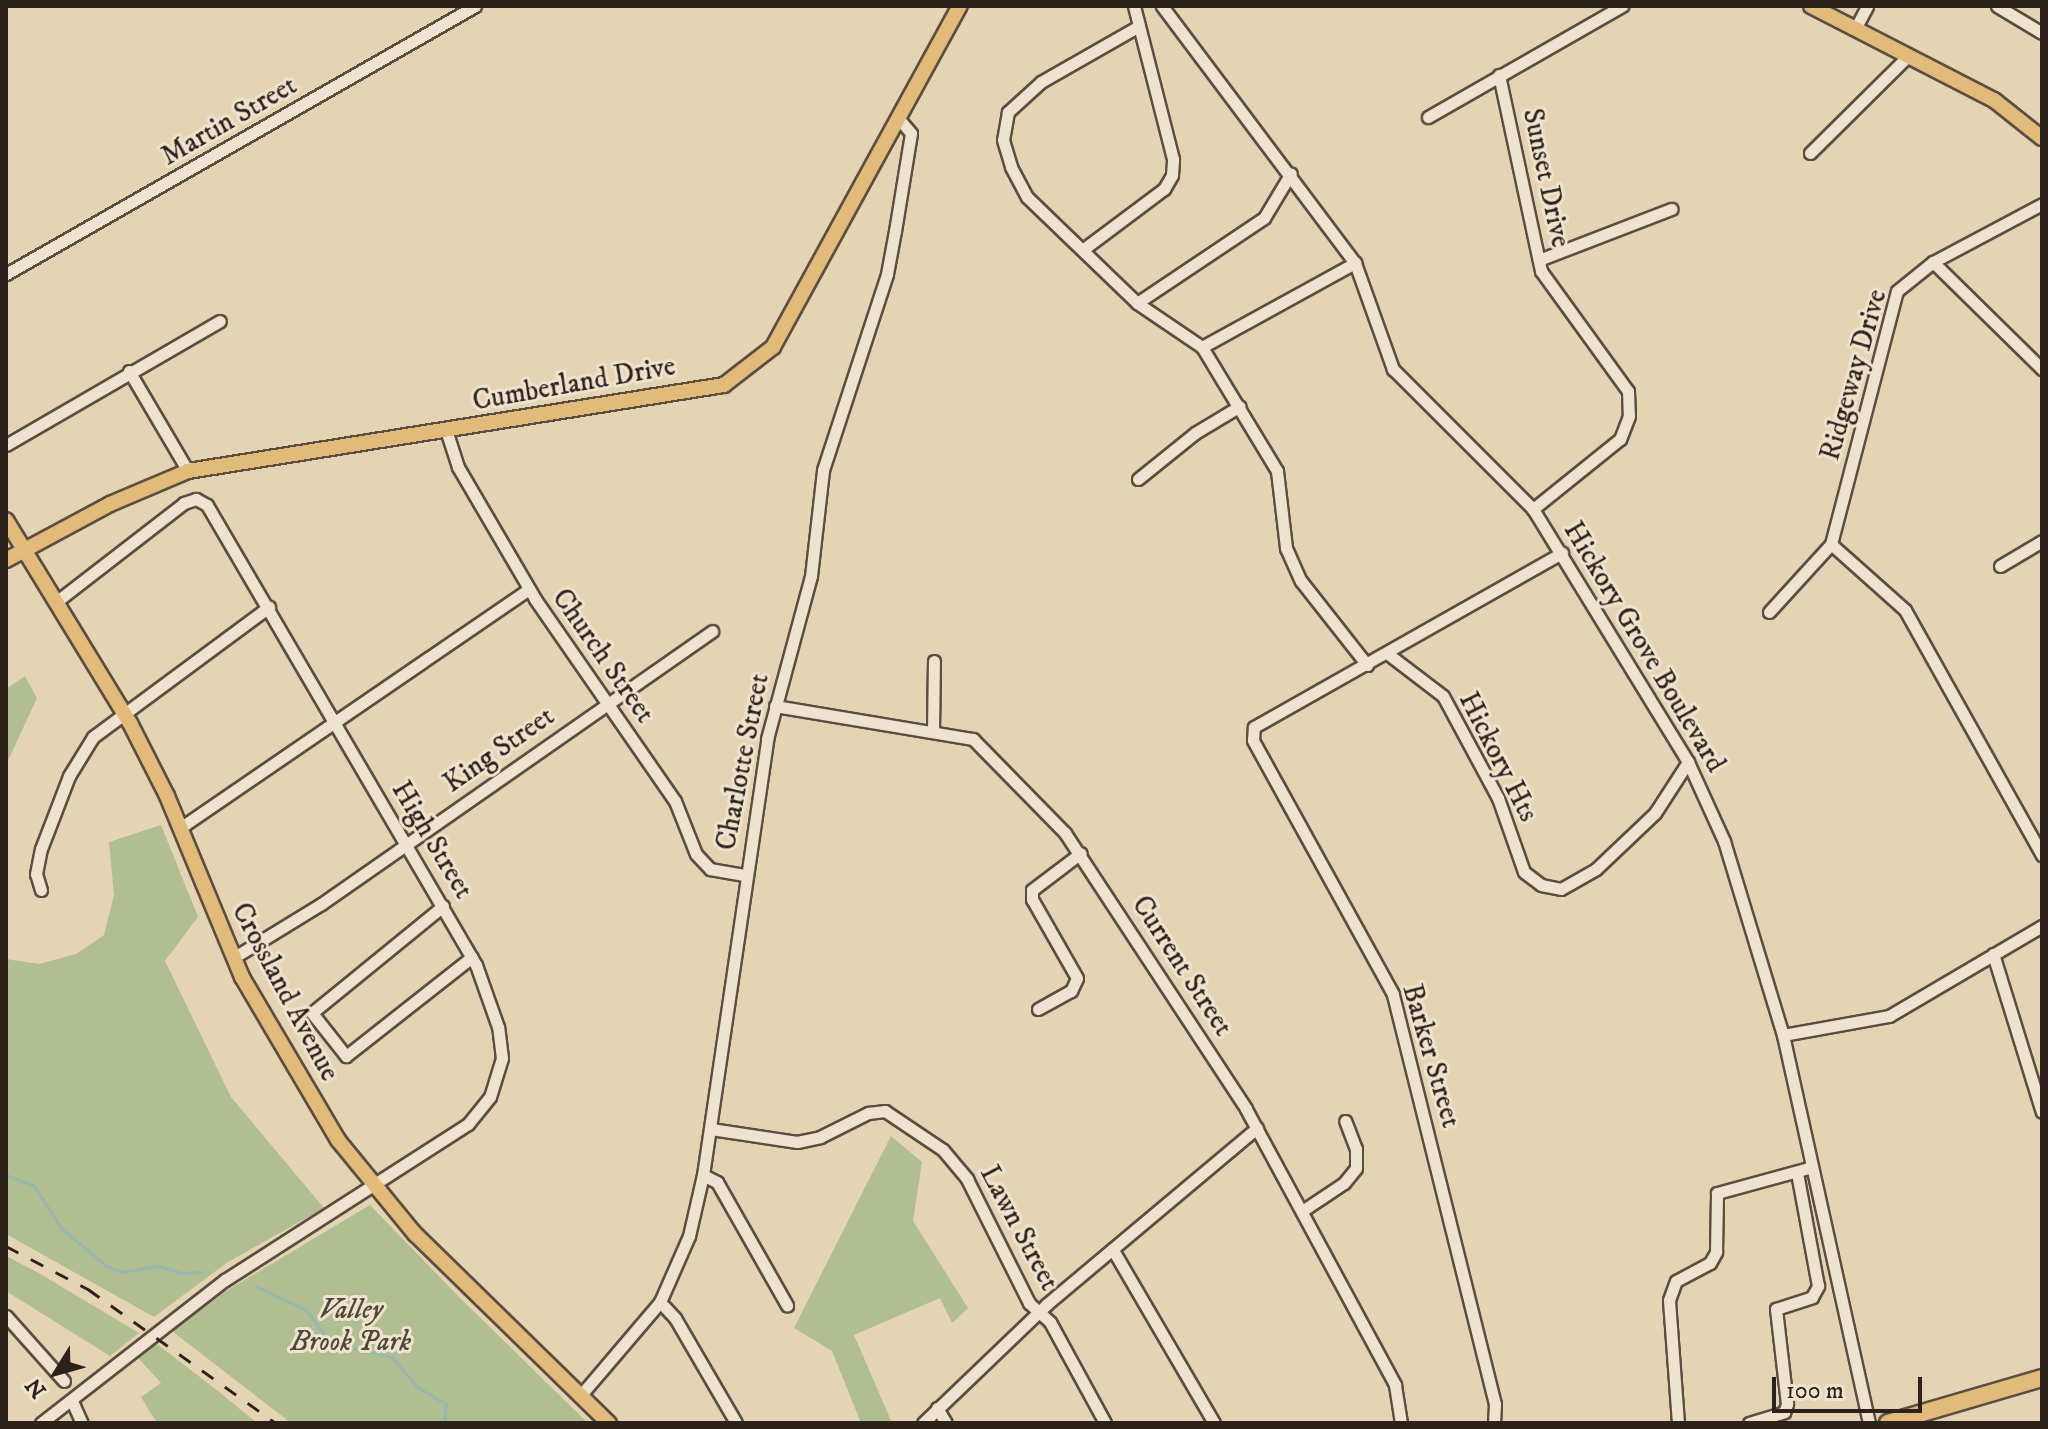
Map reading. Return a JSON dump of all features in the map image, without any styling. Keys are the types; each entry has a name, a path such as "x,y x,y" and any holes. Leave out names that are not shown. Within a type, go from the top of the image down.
{"highway":[{"path":"1888,1423 2042,1378"}],"main road":[{"name":"Cumberland Drive","path":"6,560 110,504 188,471 447,433 724,385 773,347 960,6"},
{"path":"1811,6 1994,100 2042,138"},
{"name":"Crossland Avenue","path":"6,520 122,711 180,828 233,958 312,1101 375,1188 449,1269 609,1423"}],"street":[{"name":"Martin Street","path":"6,274 475,6"},
{"path":"1085,248 1164,189 1172,175 1173,159 1134,6"},
{"name":"Hickory Grove Boulevard","path":"1162,6 1291,173 1355,263 1393,369 1533,509 1688,762 1724,841 1783,1035 1869,1423"},
{"path":"1428,117 1622,6"},
{"path":"1855,29 1867,6"},
{"path":"2005,8 2042,33"},
{"path":"1139,26 1041,82 1008,112 1003,140 1019,186 1085,248 1137,303 1202,347 1277,471 1286,548 1301,581 1367,665 1562,553"},
{"path":"1810,153 1908,56"},
{"name":"Sunset Drive","path":"1499,75 1541,271 1628,391 1629,416 1620,439 1533,509"},
{"name":"Charlotte Street","path":"580,1396 660,1302 682,1257 703,1175 745,875 775,706 814,548 837,413 887,274 911,133 899,119"},
{"path":"1137,303 1264,218 1291,173"},
{"name":"Ridgeway Drive","path":"1769,612 1831,544 1897,291 1933,262 2042,204"},
{"path":"1539,260 1671,209"},
{"path":"1933,262 2042,369"},
{"path":"1202,347 1355,263"},
{"path":"6,445 220,321"},
{"path":"129,371 188,471"},
{"path":"1138,479 1195,433 1240,406"},
{"name":"Church Street","path":"447,433 458,467 529,589 675,801 703,864 745,875"},
{"name":"High Street","path":"41,1423 225,1280 375,1188 468,1124 496,1085 501,1043 472,957 213,511 196,499 57,601"},
{"path":"2000,566 2042,541"},
{"path":"1831,544 1905,610 2042,855"},
{"path":"180,828 337,725 529,589"},
{"path":"41,890 37,864 65,784 93,737 122,711 269,607"},
{"name":"King Street","path":"233,958 406,845 712,631"},
{"name":"Hickory Hts","path":"1388,654 1443,696 1498,798 1524,872 1541,885 1561,889 1596,869 1655,813 1688,762"},
{"path":"933,731 934,661"},
{"name":"Barker Street","path":"1367,665 1254,727 1253,740 1393,994 1495,1404 1494,1423"},
{"name":"Current Street","path":"775,706 933,731 979,743 1081,853 1257,1128 1395,1385 1401,1423"},
{"path":"1038,1009 1071,991 1077,978 1032,890 1081,853"},
{"path":"443,906 312,1013 346,1056 472,957"},
{"path":"1783,1035 1889,1016 2042,926"},
{"path":"1993,954 2042,1112"},
{"name":"Lawn Street","path":"711,1129 797,1142 820,1137 868,1113 896,1116 961,1168 1029,1303 1050,1322 1105,1423"},
{"path":"1302,1211 1344,1183 1356,1168 1356,1149 1345,1121"},
{"path":"923,1423 1040,1313 1257,1128"},
{"path":"1678,1423 1669,1300 1676,1281 1710,1263 1716,1252 1717,1193 1812,1167"},
{"path":"1749,1423 1784,1412 1787,1404 1776,1309 1812,1297 1818,1286 1797,1173"},
{"path":"703,1175 717,1182 787,1305"},
{"path":"1113,1250 1214,1423"},
{"path":"660,1302 675,1318 736,1423"},
{"path":"6,1316 64,1381"},
{"path":"72,1401 82,1423"},
{"path":"937,1408 946,1423"}],"green space":[{"path":"25,676 37,698 6,765 6,689"},
{"path":"161,825 198,917 165,961 231,1097 324,1208 228,1262 154,1317 6,1234 6,959 39,964 76,954 104,935 114,895 109,842"},
{"path":"891,1136 922,1162 913,1221 968,1308 952,1323 940,1298 854,1335 892,1423 861,1423 832,1351 794,1328"},
{"name":"Valley Brook Park","path":"370,1205 588,1423 291,1423 172,1331 226,1291"},
{"path":"6,1256 139,1333 110,1356 6,1291"},
{"path":"157,1344 257,1423 157,1423 141,1397 161,1383 138,1358"}],"waterway":[{"path":"6,1175 34,1186 62,1229 105,1265 121,1272 159,1266 180,1273 201,1272"},
{"path":"257,1287 306,1310 325,1335 343,1346 392,1357 416,1386 446,1404 444,1423"}],"railway":[{"path":"6,1246 88,1289 276,1423"}]}
